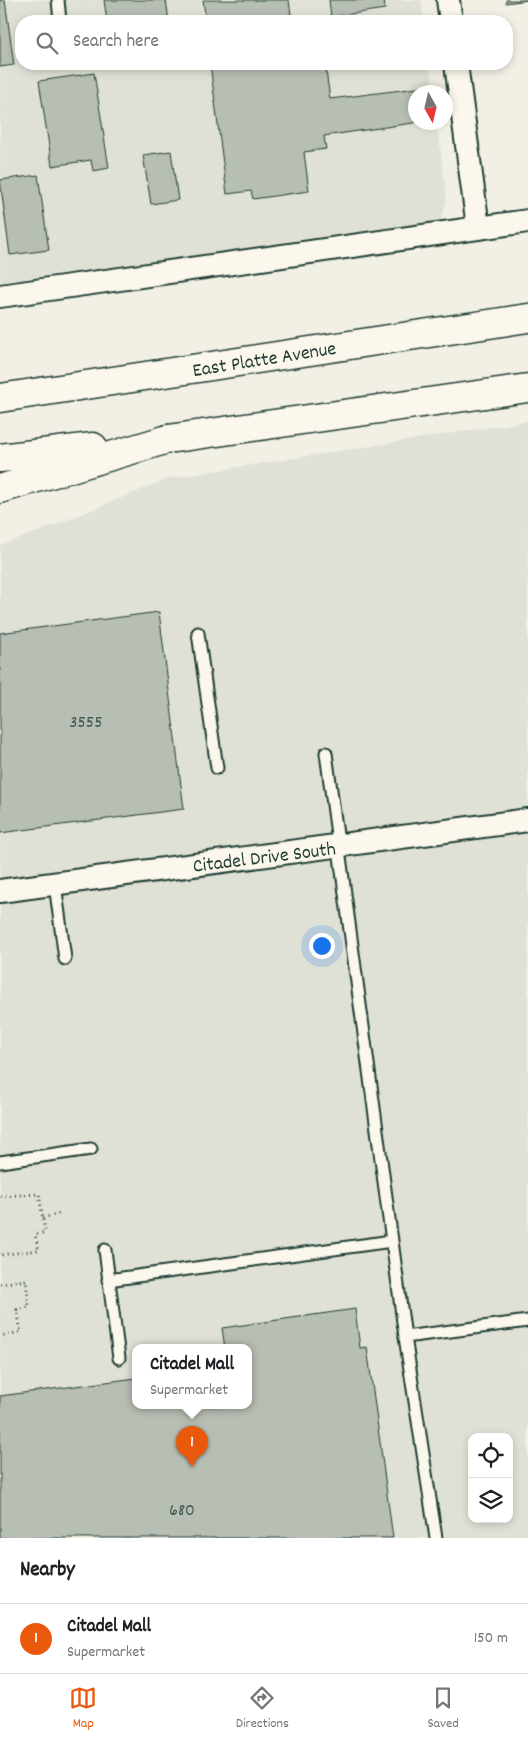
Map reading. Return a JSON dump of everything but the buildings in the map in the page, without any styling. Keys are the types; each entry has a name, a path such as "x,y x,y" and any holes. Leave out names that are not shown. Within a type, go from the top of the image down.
{"main road":[{"name":"East Platte Avenue","path":"0,398 528,318"},
{"path":"0,458 168,439 528,388"},
{"path":"0,489 168,439"}],"street":[{"path":"448,0 450,15"},
{"path":"457,70 478,227"},
{"path":"0,296 528,221"},
{"name":"Citadel Drive South","path":"0,891 528,820"}],"lane":[{"path":"58,0 59,15"},
{"path":"198,633 217,768"},
{"path":"326,753 405,1337 436,1538"},
{"path":"55,884 65,959"},
{"path":"0,1162 91,1149"},
{"path":"108,1280 392,1241"},
{"path":"104,1250 119,1358"},
{"path":"405,1337 528,1320"}],"path":[{"path":"0,1196 39,1194 45,1232 35,1235 39,1250 0,1255"},
{"path":"43,1218 61,1213"},
{"path":"0,1284 26,1280 29,1307 17,1310 21,1332 0,1336"}],"shaded area":[{"path":"0,0 421,0 423,15 15,15 15,70 431,70 432,85 408,85 408,130 438,130 447,200 437,233 0,294"},
{"path":"528,421 528,1538 0,1538 0,545 170,478"}],"place":[{"name":"Citadel Mall","path":"192,1467"}]}
